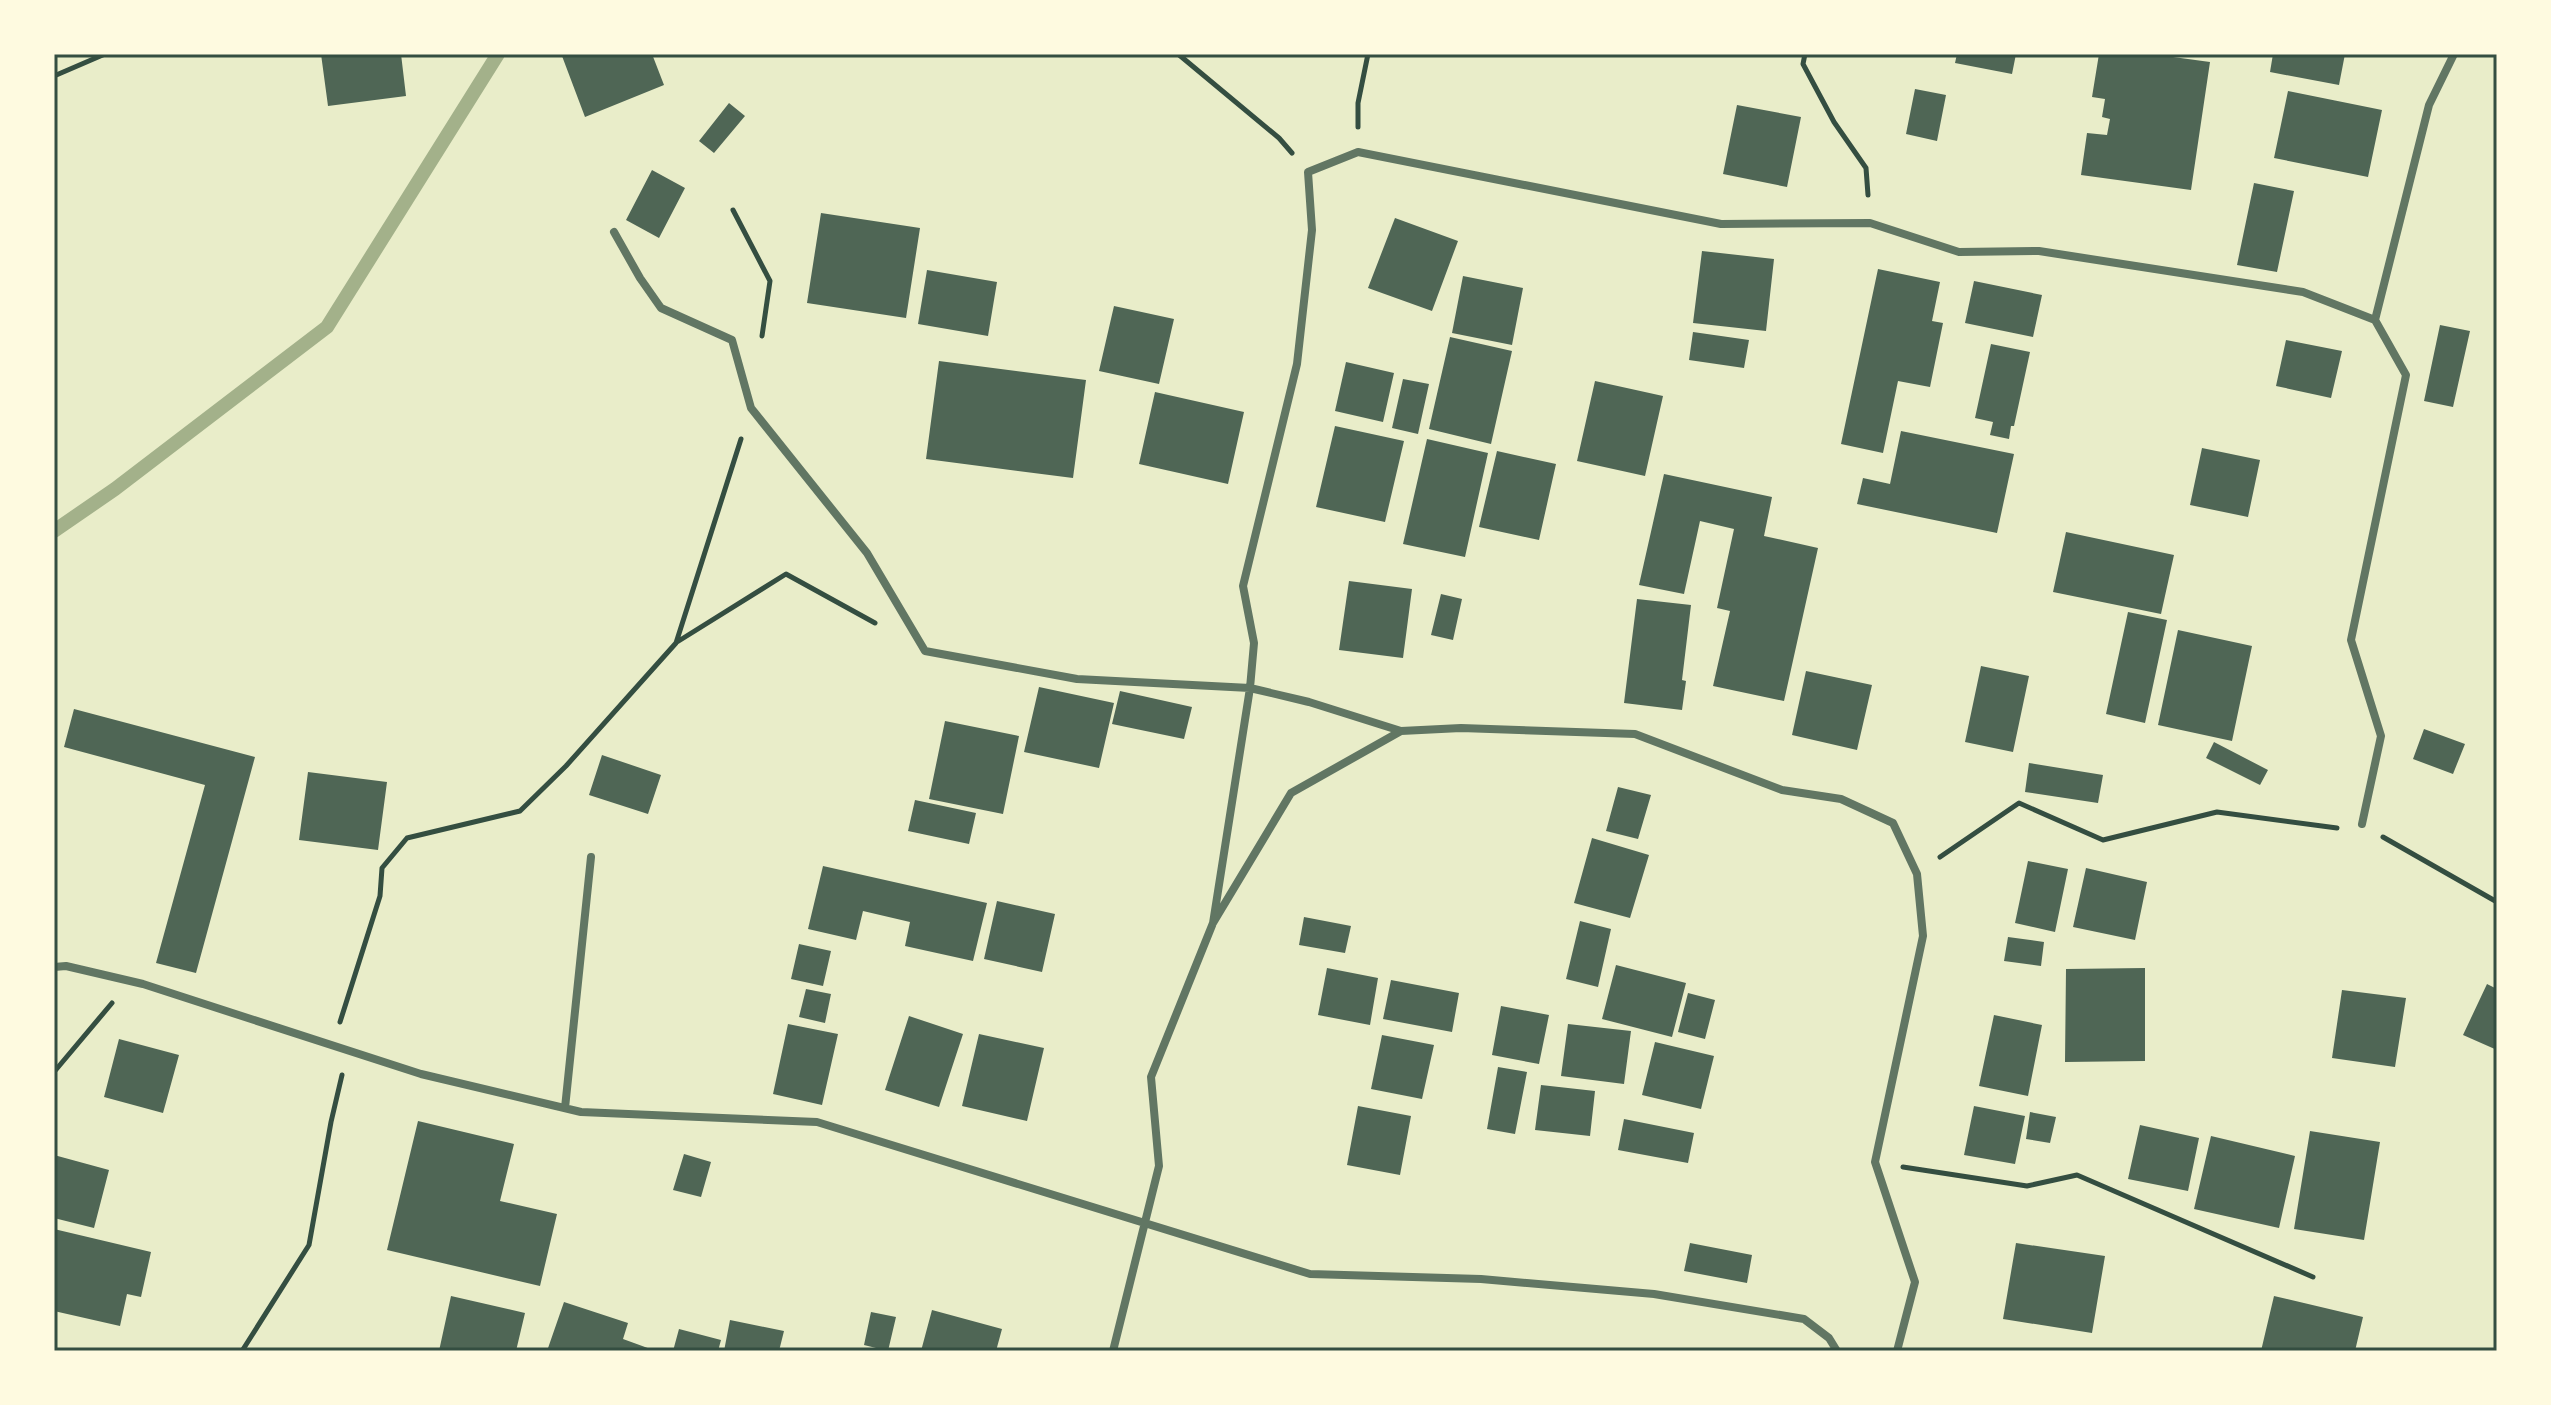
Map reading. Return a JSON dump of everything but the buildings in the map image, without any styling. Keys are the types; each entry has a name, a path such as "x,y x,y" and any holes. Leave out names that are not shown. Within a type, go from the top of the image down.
{"street":[{"path":"2375,320 2429,105 2454,54"},
{"path":"1213,923 1250,688 1254,643 1243,586 1297,364 1312,230 1308,172 1358,152 1721,224 1870,223 1959,252 2039,251 2303,292 2375,320 2406,375 2351,640 2381,736 2362,824"},
{"path":"614,232 661,308 732,340 751,408 867,553 925,651 1077,679 1250,688 1309,702 1401,731 1461,728 1635,734 1782,790 1841,799 1893,823 1917,874 1923,936 1875,1162 1915,1282 1897,1351"},
{"path":"1113,1351 1159,1166 1151,1077 1213,923 1291,793 1401,731"},
{"path":"565,1108 591,857"},
{"path":"54,967 66,966 130,981 421,1074 581,1112 817,1122 1310,1274 1481,1279 1654,1294 1804,1319 1829,1338 1837,1351"}],"path":[{"path":"54,76 105,54"},
{"path":"1178,54 1279,138 1308,172"},
{"path":"1358,152 1358,103 1368,54"},
{"path":"1805,54 1803,64 1828,111 1866,168 1870,223"},
{"path":"733,210 770,281 760,344"},
{"path":"676,643 751,408"},
{"path":"333,1046 380,896 382,868 407,838 520,811 566,766 676,643 786,574 925,651"},
{"path":"1917,874 2019,803 2103,840 2217,812 2333,829 2362,824 2497,902"},
{"path":"54,1072 130,981"},
{"path":"242,1351 309,1245 331,1122 348,1051"},
{"path":"1875,1162 2027,1186 2077,1175 2313,1277"}],"waterway":[{"path":"54,531 115,489 327,327 498,54"}]}
